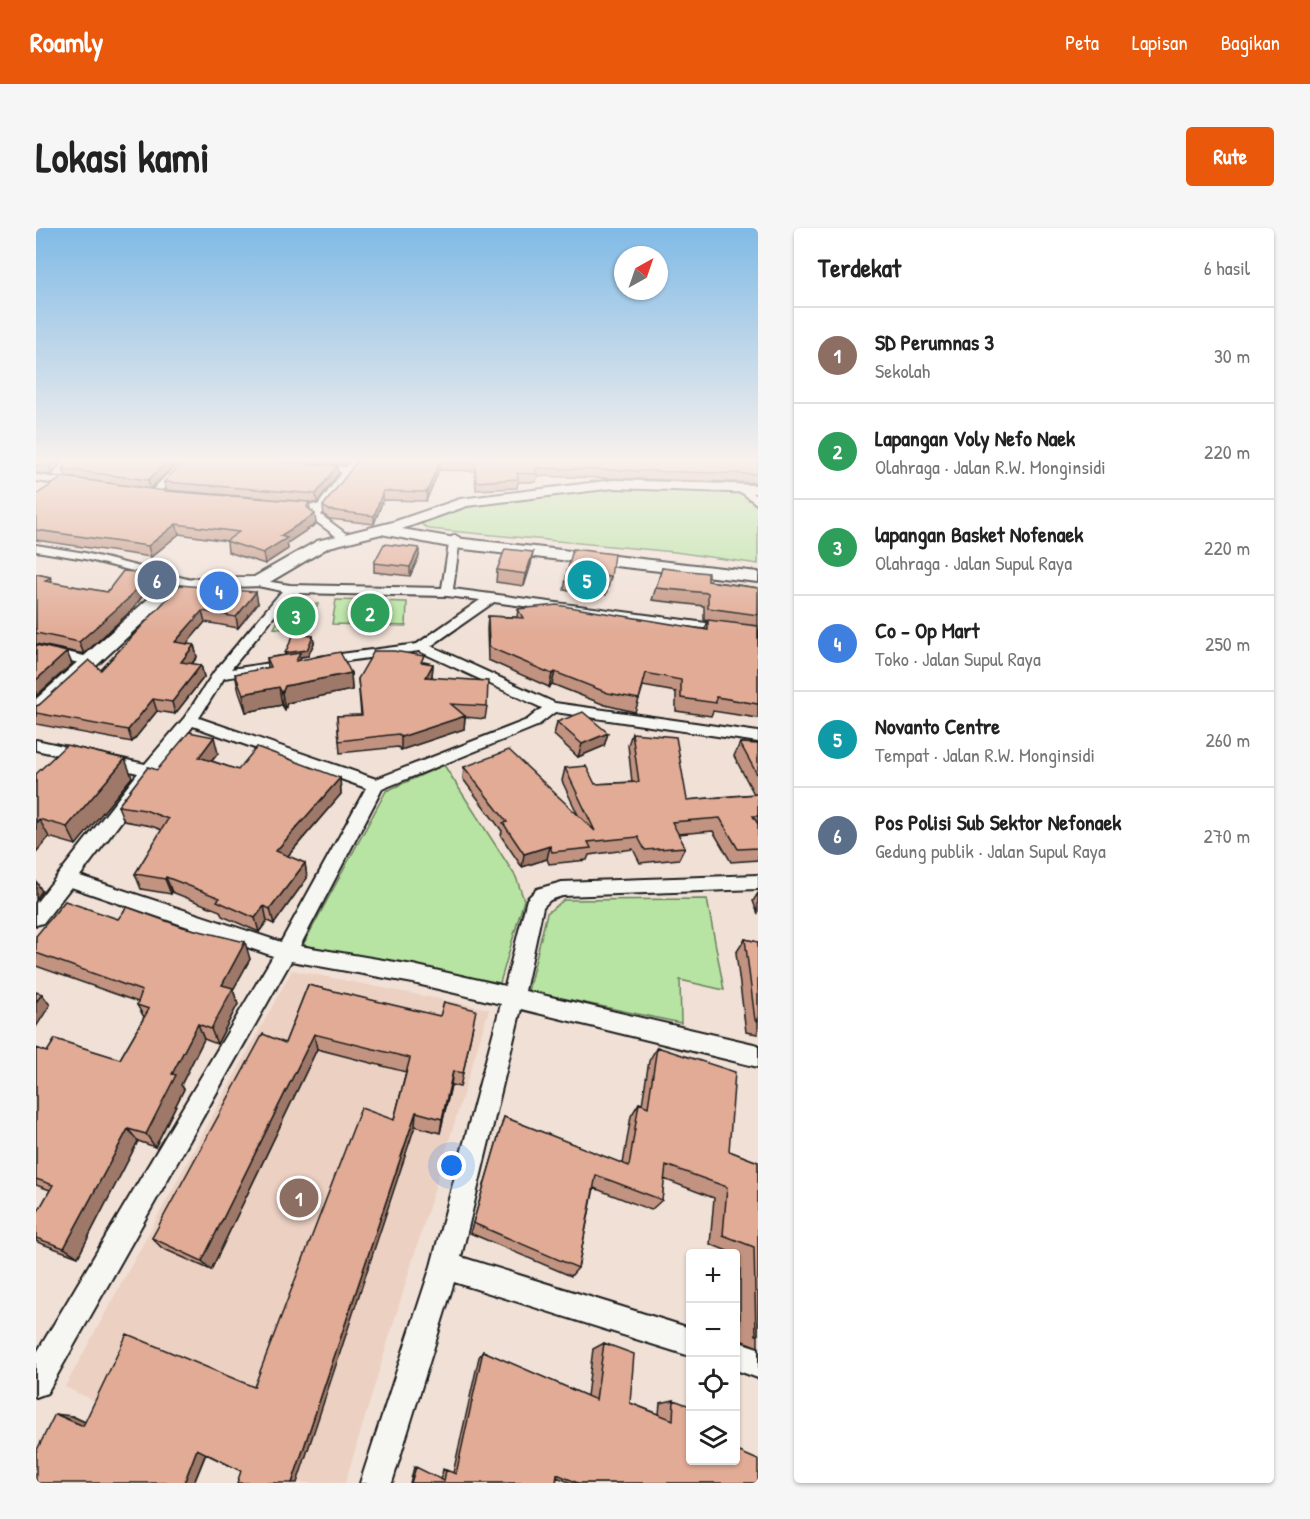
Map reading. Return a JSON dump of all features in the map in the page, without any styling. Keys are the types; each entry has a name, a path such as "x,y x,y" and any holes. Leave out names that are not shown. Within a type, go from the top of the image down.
{"street":[{"path":"317,518 344,537"},
{"path":"257,582 323,544 420,518"},
{"path":"398,525 421,534 455,541 758,571"},
{"path":"381,528 396,534 758,577"},
{"path":"447,592 455,541"},
{"path":"36,548 85,556 197,583"},
{"path":"36,710 155,602 175,589 197,583 257,582 290,589 447,592 758,634"},
{"path":"36,917 68,879 147,770 190,720 219,675 290,589"},
{"path":"219,675 421,647 493,597"},
{"path":"421,647 552,707 758,737"},
{"path":"36,650 88,661"},
{"path":"36,1382 286,952 376,785 532,723 552,707"},
{"path":"190,720 376,785"},
{"path":"36,745 147,770"},
{"path":"68,879 286,952 413,974 758,1056"},
{"path":"376,1483 445,1266 513,998 534,904 544,894 562,890 758,882"},
{"path":"445,1266 686,1341"},
{"path":"738,1357 758,1363"}],"shaded area":[{"path":"292,970 489,1009 345,1483 268,1483 65,1387"}],"green space":[{"path":"429,518 758,518 758,564 675,552 429,529 418,522"},
{"path":"336,600 407,602 406,626 332,624"},
{"path":"289,601 318,604 304,631 274,628"},
{"path":"444,765 516,877 524,900 500,983 303,945 386,791"},
{"path":"707,899 724,990 680,980 681,1023 528,991 547,913 564,900"}],"building":[{"path":"36,518 309,518 280,536 287,538 263,553 226,541 239,532 176,524 148,546 36,530"},
{"path":"384,544 419,548 410,567 374,563"},
{"path":"505,549 533,552 526,574 497,570"},
{"path":"573,549 614,554 611,577 567,572"},
{"path":"662,568 708,573 708,581 758,588 758,615 708,608 708,593 656,588"},
{"path":"123,571 147,573 129,598 79,642 36,633 36,574 50,577 45,581 107,592"},
{"path":"180,585 256,592 236,617 202,611 175,642 194,645 181,662 201,665 172,702 153,699 128,730 36,713 36,706 89,660 101,670"},
{"path":"557,605 708,630 708,620 758,626 758,704 716,697 716,703 681,698 681,680 646,673 639,699 608,693 555,672 552,674 489,647 488,616 523,618 518,609"},
{"path":"294,634 313,636 307,650 285,653"},
{"path":"36,645 67,652 36,680"},
{"path":"374,651 394,651 424,656 421,662 433,664 426,677 488,681 487,706 451,704 465,716 401,737 398,734 339,741 337,716 362,715 358,679"},
{"path":"340,652 351,673 285,686 282,693 279,687 243,694 235,674 271,667 267,658 300,653 296,661"},
{"path":"583,712 608,733 582,744 557,722"},
{"path":"189,732 214,737 199,757 238,770 257,747 340,778 276,851 305,863 270,909 264,906 255,918 217,901 220,898 166,877 165,879 135,874 168,819 145,810 118,806 148,767 157,770"},
{"path":"632,733 676,737 687,800 758,794 758,816 753,816 758,824 758,848 738,849 720,818 672,822 685,847 645,850 638,837 588,842 591,848 552,852 550,846 524,854 503,823 507,822 464,767 509,750 595,831 565,768 586,766 595,784 639,782"},
{"path":"740,743 758,744 758,776"},
{"path":"66,745 125,759 67,827 39,819 36,823 36,774"},
{"path":"65,901 118,919 127,907 183,927 245,942 222,985 233,988 211,1029 198,1024 172,1074 176,1075 146,1134 128,1129 64,1248 36,1238 36,1215 53,1185 36,1179 36,1048 47,1052 55,1039 120,1059 149,1009 137,1005 142,991 36,953 36,936"},
{"path":"745,939 758,942 758,1021 755,1020"},
{"path":"308,985 440,1016 444,1002 476,1010 463,1073 453,1071 442,1119 416,1112 292,1483 237,1483 241,1471 197,1449 184,1483 36,1483 36,1452 55,1414 83,1426 127,1334 254,1387 361,1108 394,1120 410,1058 314,1034 202,1261 152,1238 263,1034 285,1043"},
{"path":"36,992 42,994 36,1002"},
{"path":"657,1047 735,1072 729,1151 758,1162 758,1335 756,1335 754,1247 723,1235 727,1187 666,1165 662,1200 596,1175 578,1268 473,1223 504,1117 629,1166 639,1103 648,1107"},
{"path":"604,1343 634,1354 630,1403 673,1420 674,1400 686,1404 686,1465 740,1465 740,1452 758,1460 758,1483 578,1483 557,1474 556,1483 411,1483 416,1467 444,1481 446,1470 456,1474 483,1351 596,1400"}],"place":[{"name":"Pos Polisi Sub Sektor Nefonaek","path":"157,580"},
{"name":"Novanto Centre","path":"587,580"},
{"name":"Co - Op Mart","path":"219,591"},
{"name":"Lapangan Voly Nefo Naek","path":"370,613"},
{"name":"lapangan Basket Nofenaek","path":"296,616"},
{"name":"SD Perumnas 3","path":"299,1198"}]}
